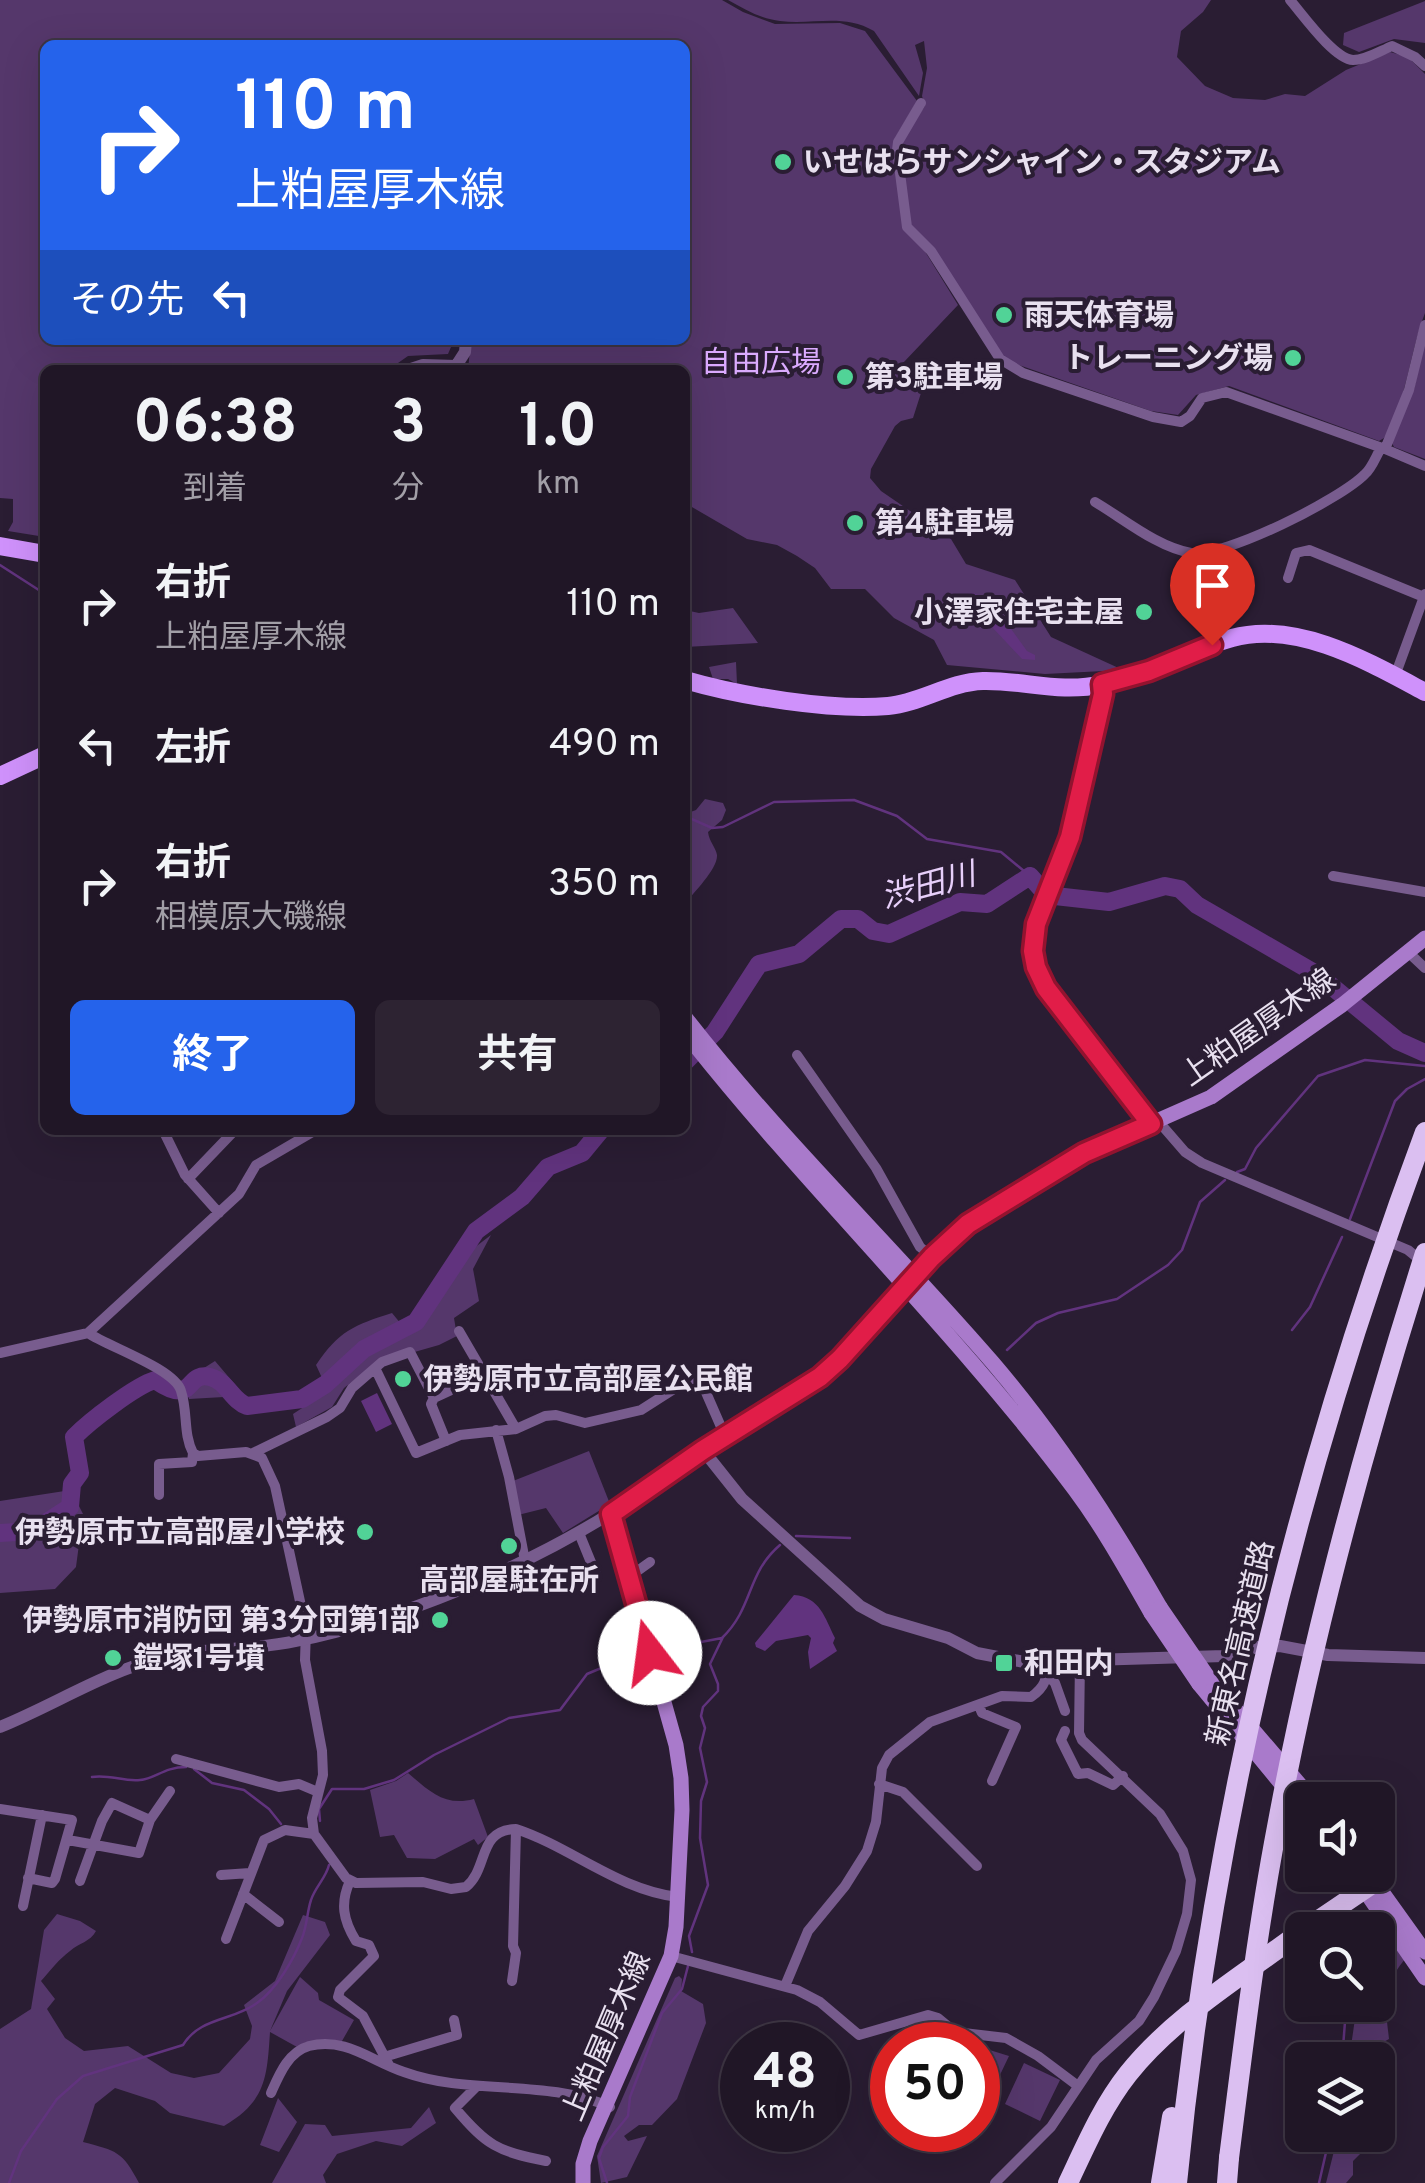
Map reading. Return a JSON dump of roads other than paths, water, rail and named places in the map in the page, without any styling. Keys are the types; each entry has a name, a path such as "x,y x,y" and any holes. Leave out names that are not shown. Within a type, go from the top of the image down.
{"highway":[{"name":"新東名高速道路","path":"1178,2183 1224,1856 1276,1612 1364,1304 1425,1132"},
{"path":"1227,2183 1256,1954 1300,1709 1355,1484 1425,1253"},
{"path":"1162,2183 1224,1856"},
{"path":"1327,1912 1355,1892"},
{"path":"1339,1912 1357,1892"},
{"path":"1084,2183 1122,2100 1213,2006 1285,1945"},
{"path":"1068,2183 1093,2130 1130,2072 1158,2040 1285,1957"}],"main road":[{"path":"0,546 40,553"},
{"path":"690,681 758,696 871,706 908,702 971,682 1046,689 1102,684 1149,671 1230,638 1265,634 1314,642 1425,692"},
{"path":"0,776 40,757"},
{"name":"上粕屋厚木線","path":"583,2183 585,2155 671,1956 682,1810 676,1745 611,1514 703,1450 820,1377 968,1224 1084,1153 1211,1097 1342,1005 1425,938"},
{"path":"690,1031 910,1282 994,1365 1076,1470 1125,1546 1156,1610 1285,1787"},
{"path":"1204,1680 1297,1782"},
{"path":"1363,1892 1425,1978"},
{"path":"1364,1892 1425,1952"}],"street":[{"path":"1290,0 1338,55 1360,59 1392,46 1416,56 1425,66"},
{"path":"921,103 897,150 907,227 931,252 1000,359 1023,373 1153,418 1181,422 1202,398 1226,392 1425,466"},
{"path":"1096,502 1150,535 1181,550 1202,554 1252,538 1332,497 1366,474 1383,448 1408,390 1425,326"},
{"path":"1288,578 1296,553 1309,550 1424,596 1396,676"},
{"path":"1102,684 1103,694 1070,837 1036,924 1033,951 1040,976 1108,1072 1185,1152 1202,1163 1408,1250 1425,1264"},
{"path":"1334,876 1425,892"},
{"path":"1408,952 1425,968"},
{"path":"797,1055 876,1168 920,1247 932,1257"},
{"path":"166,1135 188,1178 219,1213"},
{"path":"188,1178 231,1135"},
{"path":"0,1353 88,1332 239,1194 256,1165 307,1135"},
{"path":"459,1331 516,1429"},
{"path":"88,1332 176,1380 181,1391 192,1462 159,1464 156,1487"},
{"path":"193,1454 253,1453 328,1417 340,1408 352,1388 382,1362 410,1352 434,1398"},
{"path":"376,1370 416,1454 446,1441 516,1429 545,1416 585,1422 614,1417 641,1410 678,1387 701,1381 725,1436"},
{"path":"446,1441 431,1404 434,1398 486,1374"},
{"path":"496,1430 525,1561"},
{"path":"703,1450 742,1499 860,1606 884,1620 931,1632 993,1658 1046,1669 1080,1660 1224,1656 1280,1646 1328,1655 1425,1658"},
{"path":"253,1453 262,1458 275,1486 306,1639 323,1775 312,1818 314,1834 350,1881"},
{"path":"0,1726 73,1691 162,1658 306,1639 388,1616 525,1561 611,1514"},
{"path":"579,1533 597,1577"},
{"path":"629,1577 650,1562"},
{"path":"995,2183 1051,2127 1096,2060 1131,2029 1154,1997 1176,1951 1190,1898 1190,1866 1160,1814 1079,1733 1080,1660"},
{"path":"785,1986 808,1931 862,1860 876,1822 884,1761 930,1722 1002,1696 1031,1697 1044,1686 1046,1669"},
{"path":"1046,1669 1065,1711"},
{"path":"979,1706 982,1713 1016,1727 992,1781"},
{"path":"1064,1731 1061,1740 1078,1774 1088,1773 1113,1784 1123,1776"},
{"path":"176,1759 279,1787 299,1784 318,1792"},
{"path":"880,1784 903,1792 977,1866"},
{"path":"68,1840 139,1853 150,1820 170,1791"},
{"path":"80,1881 112,1803 150,1820"},
{"path":"0,1810 72,1820 52,1883 28,1878"},
{"path":"23,1906 42,1816"},
{"path":"512,1981 517,1936 516,1829"},
{"path":"350,1881 466,1887 477,1875 489,1839 498,1832 516,1829 624,1882 660,1895 678,1896"},
{"path":"226,1940 261,1844 285,1830 314,1834"},
{"path":"221,1876 250,1873"},
{"path":"350,1881 343,1897 348,1929 356,1941 371,1948 374,1956 340,1990 338,1997 363,2016 387,2062"},
{"path":"243,1894 280,1922"},
{"path":"671,1956 785,1986 820,2002 860,2035 933,2016 955,2032 999,2036 1038,2056 1078,2086"},
{"path":"387,2062 458,2038 454,2020"},
{"path":"270,2093 294,2055 308,2046 336,2044 356,2048 407,2074 477,2086 569,2094 608,2106"},
{"path":"477,2086 455,2108 480,2138 510,2154 546,2161"}],"waterway":[{"path":"0,565 40,591"},
{"path":"690,818 712,828 723,827 774,802 854,800 897,816 927,839 1001,852 1030,876"},
{"name":"渋田川","path":"690,1057 715,1032 759,964 799,954 841,919 858,919 873,931 889,934 960,902 987,904 1030,876 1044,892 1055,896 1109,902 1165,886 1180,889 1197,905 1318,975 1398,1041 1425,1053"},
{"path":"1237,1172 1245,1169 1256,1148 1318,1076 1365,1060 1425,1066"},
{"path":"1350,1219 1395,1101 1425,1079"},
{"name":"渋田川","path":"0,1533 33,1531 70,1507 72,1484 80,1473 74,1437 146,1384 155,1380 168,1388 184,1390 196,1379 210,1377 247,1406 302,1399 326,1384 364,1349 416,1322 476,1231 522,1197 548,1167 582,1153 597,1135"},
{"path":"1007,1350 1036,1323 1058,1313 1117,1299 1168,1265 1182,1250 1200,1202 1225,1180"},
{"path":"1292,1330 1310,1307 1342,1237"},
{"path":"796,1536 850,1538"},
{"path":"657,1638 675,1631 701,1642 722,1638 740,1614 761,1567 780,1545"},
{"path":"692,1952 689,1936 708,1885 700,1838 701,1801 707,1782 700,1748 705,1728 701,1716 703,1707 718,1691 710,1664 723,1637"},
{"path":"320,1821 319,1809 332,1789 364,1789 394,1780 434,1755 509,1718 560,1710 587,1674 642,1651"},
{"path":"92,1777 140,1780 186,1767"},
{"path":"194,1769 212,1783 244,1790 281,1824"},
{"path":"9,2183 21,2151 57,2099 83,2076 183,2045 198,2029 248,2009 264,1997 294,1955 313,1895 329,1865"},
{"path":"607,2183 599,2158 603,2147 628,2116 630,2097 662,2013 682,1989 688,1966"},
{"path":"1343,2042 1345,2022"},
{"path":"1319,2183 1326,2152"}],"place":[{"name":"いせはらサンシャイン・スタジアム","path":"783,162"},
{"name":"雨天体育場","path":"1004,315"},
{"name":"トレーニング場","path":"1293,358"},
{"name":"第3駐車場","path":"845,377"},
{"name":"第4駐車場","path":"855,523"},
{"name":"小澤家住宅主屋","path":"1144,612"},
{"name":"伊勢原市立高部屋公民館","path":"403,1379"},
{"name":"伊勢原市立高部屋小学校","path":"365,1532"},
{"name":"高部屋駐在所","path":"509,1546"},
{"name":"伊勢原市消防団 第3分団第1部","path":"440,1620"},
{"name":"鎧塚1号墳","path":"113,1658"},
{"name":"和田内","path":"1004,1663"}],"park label":[{"name":"自由広場","path":"761,362"}]}
